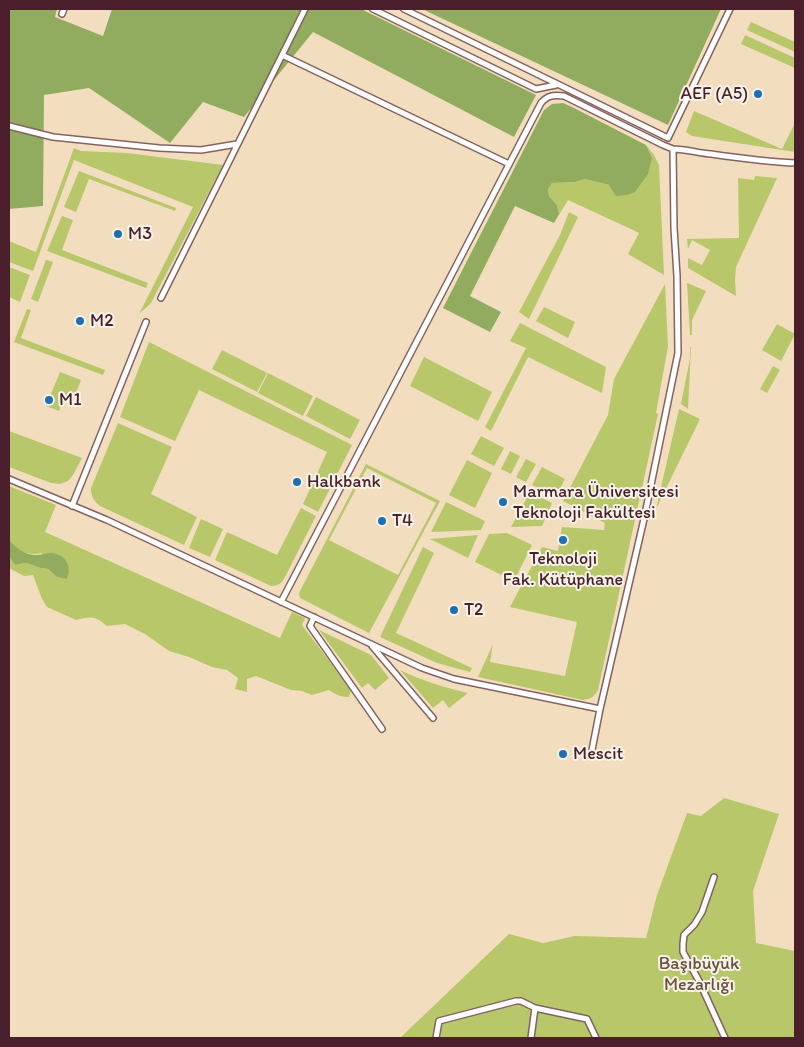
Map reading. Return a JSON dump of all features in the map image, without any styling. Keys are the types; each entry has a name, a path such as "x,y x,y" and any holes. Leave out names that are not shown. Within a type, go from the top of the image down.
{"lane":[{"path":"161,298 305,9"},
{"path":"374,9 536,89 557,85"},
{"path":"404,9 668,138 730,9"},
{"path":"282,55 509,164"},
{"path":"281,602 541,103 546,98 554,95 564,96 672,148 749,160 795,163"},
{"path":"9,126 53,137 159,148 200,150 237,144"},
{"path":"592,750 644,519 678,353 672,148"},
{"path":"72,506 146,322"},
{"path":"9,479 106,520 422,668 454,679 600,709"},
{"path":"314,617 310,626 382,729"},
{"path":"370,644 434,718"},
{"path":"714,877 702,912 694,926 684,935 682,944 683,952 699,981 725,1038 721,1038"},
{"path":"436,1038 438,1021 516,1001 521,1001 535,1008 587,1019 596,1038"},
{"path":"531,1038 535,1008"}],"green space":[{"path":"9,9 57,9 55,17 103,36 112,9 361,9 536,95 514,137 313,32 244,117 203,102 170,143 89,88 44,95 43,206 9,209"},
{"path":"422,9 721,9 668,125"},
{"path":"751,22 795,42 795,52 747,30"},
{"path":"745,35 795,58 795,68 741,44"},
{"path":"563,103 646,145 652,158 648,174 635,192 627,195 616,196 609,185 585,179 575,182 552,183 548,189 549,196 557,205 559,214 554,223 515,206 470,296 501,312 490,332 443,308 544,110 552,104"},
{"path":"694,111 782,149 795,123 795,152 692,136 686,132"},
{"path":"646,145 659,165 664,275 628,254 639,233 633,230 568,200 554,223 559,214 557,205 549,196 548,189 552,183 575,182 585,179 609,185 652,158"},
{"path":"74,148 81,151 127,153 223,165 151,303 139,314 193,207 74,160 33,271 9,262 9,241 36,252"},
{"path":"79,171 176,208 175,211 89,179 76,212 64,207"},
{"path":"755,176 777,178 736,267 736,296 688,268 688,258 702,265 710,250 692,240 688,249 687,239 739,238 738,178 754,180"},
{"path":"569,212 578,217 529,319 519,312 560,235"},
{"path":"62,216 73,220 62,250 148,283 146,288 47,251"},
{"path":"46,260 53,262 38,302 31,299"},
{"path":"9,267 30,275 20,302 9,297"},
{"path":"687,283 706,291 692,320 692,335 690,335"},
{"path":"665,284 668,346 656,413 658,414 598,690 592,697 583,700 478,677 493,644 490,662 565,676 577,622 510,607 542,547 558,551 562,527 604,530 605,523 563,501 608,415 614,379"},
{"path":"544,307 575,322 568,338 536,321"},
{"path":"27,309 31,310 21,338 105,370 103,375 14,342"},
{"path":"520,323 606,367 602,393 528,357 491,431 485,427 526,348 510,341"},
{"path":"777,324 795,334 781,361 762,350"},
{"path":"149,342 352,445 318,512 303,504 327,452 199,390 175,441 120,417"},
{"path":"691,347 688,409 681,404 690,359"},
{"path":"222,350 267,373 257,392 212,369"},
{"path":"424,357 492,392 478,421 410,386"},
{"path":"773,366 780,370 767,393 760,389"},
{"path":"60,372 81,380 74,398 66,395 59,411 46,406"},
{"path":"268,373 313,396 303,416 258,393"},
{"path":"316,397 360,420 350,439 306,416"},
{"path":"679,409 700,419 656,509"},
{"path":"118,423 172,447 151,494 197,517 184,545 100,506 93,498 91,488"},
{"path":"9,431 82,458 68,481 60,484 51,483 9,467"},
{"path":"481,436 504,448 494,466 471,454"},
{"path":"510,451 520,456 511,474 501,469"},
{"path":"526,459 536,464 526,482 516,477"},
{"path":"467,460 492,473 475,508 449,495"},
{"path":"366,464 440,501 369,633 300,598 299,593","holes":["367,468 436,503 398,575 329,540"]},
{"path":"542,467 565,479 556,497 532,485"},
{"path":"9,486 56,505 45,532 280,638 292,612 305,618 302,625 351,690 349,697 343,697 329,690 312,695 302,691 291,690 256,676 247,679 247,692 235,689 238,678 227,670 212,667 169,651 145,634 125,624 107,626 93,618 76,620 47,607 33,575 24,576 9,568 9,556 15,565 26,563 48,569 57,577 67,579 41,553 31,554 20,550 14,547 9,540"},
{"path":"530,492 552,503 542,526 511,527"},
{"path":"446,502 485,521 481,530 431,532"},
{"path":"301,508 316,516 280,584 271,586 215,560 227,532 277,555"},
{"path":"201,519 223,529 210,557 189,548"},
{"path":"507,533 532,545 514,581 475,562 489,534"},
{"path":"478,535 468,558 430,539"},
{"path":"9,540 28,554 52,553 61,556 67,562 69,570 67,579 57,577 48,569 26,563 15,565 9,556"},
{"path":"423,547 434,553 396,633 472,668 470,672 437,663 380,637"},
{"path":"319,630 371,655 389,678 375,690 368,683 362,688"},
{"path":"400,670 433,683 468,693 449,708 443,700 433,708"},
{"name":"Başıbüyük Mezarlığı","path":"724,798 779,814 753,891 756,943 795,951 795,1038 400,1038 509,934 543,943 575,936 646,938 657,895 687,813 701,816"}],"place":[{"name":"AEF (A5)","path":"758,94"},
{"name":"M3","path":"118,234"},
{"name":"M2","path":"80,321"},
{"name":"M1","path":"49,400"},
{"name":"Halkbank","path":"297,482"},
{"name":"Marmara Üniversitesi Teknoloji Fakültesi","path":"503,502"},
{"name":"T4","path":"382,521"},
{"name":"Teknoloji Fak. Kütüphane","path":"563,540"},
{"name":"T2","path":"454,610"},
{"name":"Mescit","path":"563,754"}]}
